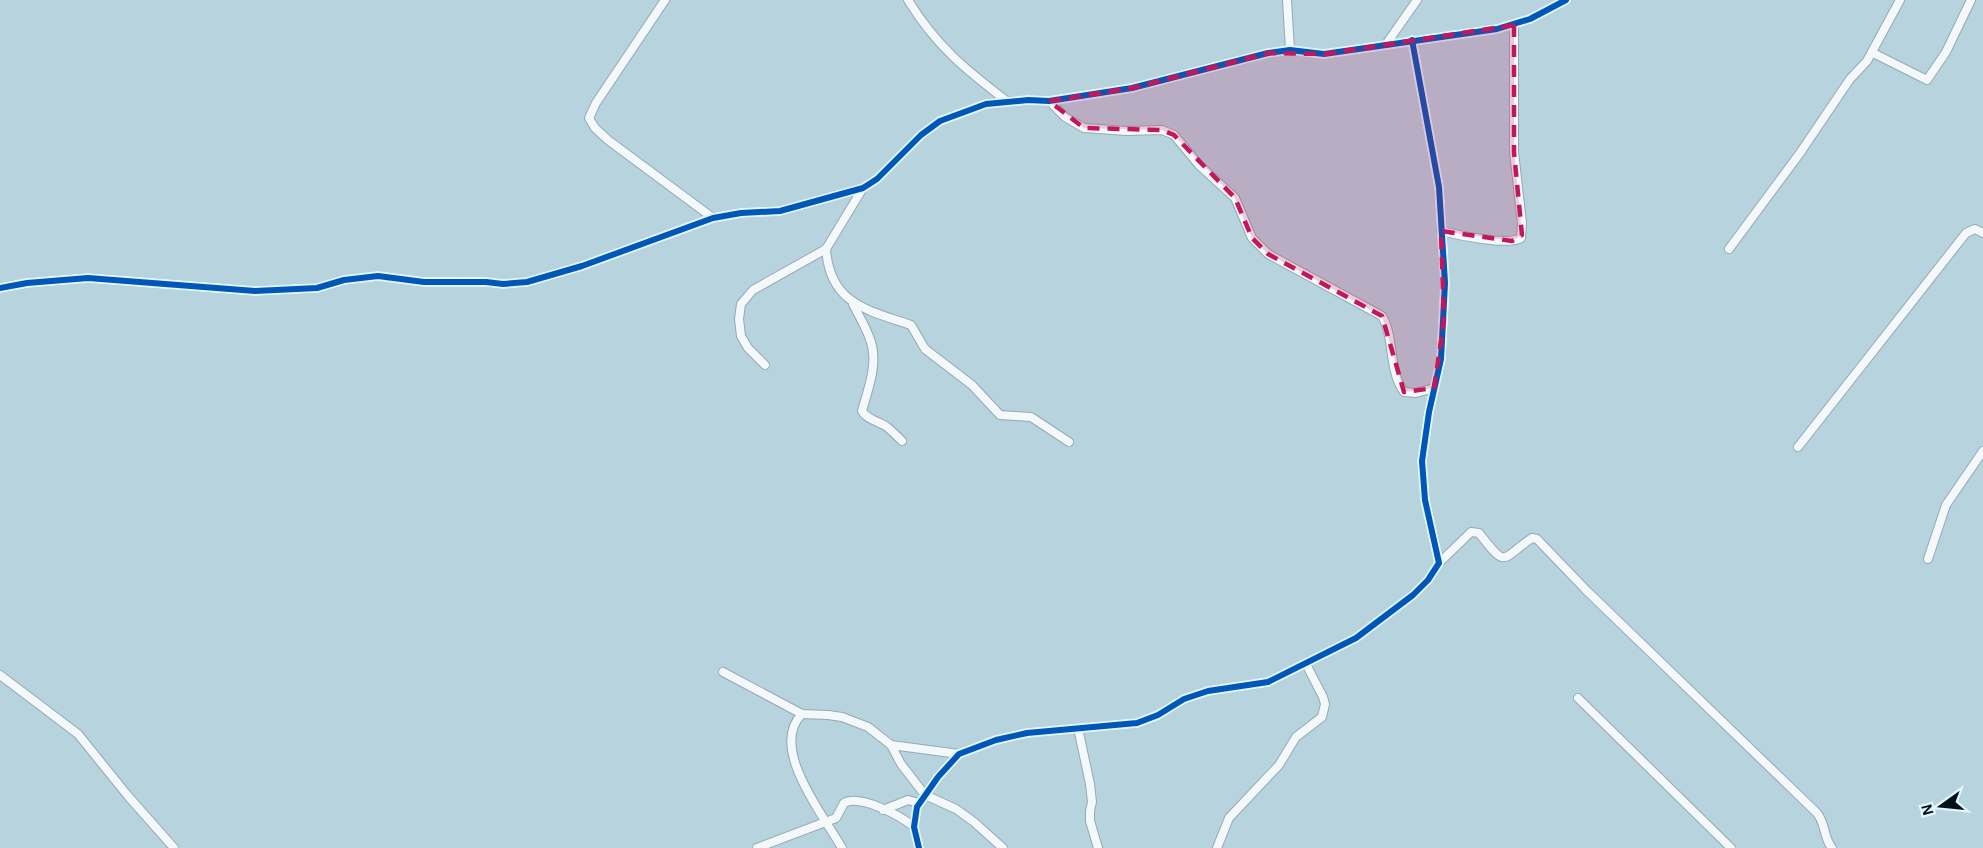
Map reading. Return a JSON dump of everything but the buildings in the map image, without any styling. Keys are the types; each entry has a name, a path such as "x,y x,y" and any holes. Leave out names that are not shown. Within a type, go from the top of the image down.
{"street":[{"path":"665,0 596,103 589,118 595,128 608,140 713,218"},
{"path":"908,0 919,18 957,63 1008,102"},
{"path":"1287,0 1290,50"},
{"path":"1387,43 1417,0"},
{"path":"0,288 27,282 88,278 255,291 317,288 344,280 378,276 424,282 504,284 527,282 582,266 713,218 741,213 780,211 863,188 877,179 921,135 940,121 986,104 1049,101 1132,88 1268,53 1290,50 1324,54 1514,25 1566,0"},
{"path":"1729,249 1800,153 1850,79 1873,52 1900,0"},
{"path":"1873,52 1928,80 1946,52 1971,0"},
{"path":"1441,231 1475,238 1512,241 1521,238 1522,223 1514,152 1514,25"},
{"path":"1412,40 1439,187 1444,283 1441,359 1422,461 1425,500 1439,563"},
{"path":"1049,101 1065,117 1084,128 1127,131 1162,130 1174,135 1198,165 1235,198 1252,238 1268,254 1382,316 1398,379 1404,392 1416,393 1434,388"},
{"path":"765,365 748,348 741,336 739,319 741,304 753,290 826,249 863,188"},
{"path":"1798,447 1966,233 1975,229 1983,233"},
{"path":"826,249 827,261 836,284 853,304 868,333 873,352 871,385 862,411 867,418 877,421 902,441"},
{"path":"853,304 911,325 925,349 972,385 1000,415 1031,417 1069,442"},
{"path":"1928,559 1946,506 1983,452"},
{"path":"891,745 959,754 1007,737 1027,733 1137,723 1158,715 1184,699 1208,692 1269,682 1356,638 1413,595 1428,580 1439,563 1471,532 1479,533 1490,549 1500,557 1508,556 1532,538 1537,539 1594,598 1822,819 1826,839 1832,848"},
{"path":"1217,848 1229,818 1279,765 1296,737 1322,717 1325,704 1323,697 1306,664"},
{"path":"723,672 802,714 828,715 858,722 880,735 891,745 901,764 925,795 956,809 1003,848"},
{"path":"1,677 78,734 174,848"},
{"path":"1578,698 1731,848"},
{"path":"802,714 791,731 791,748 795,763 805,786 842,848"},
{"path":"1078,728 1090,784 1092,802 1090,821 1098,848"},
{"path":"919,848 914,827 915,812 938,777 959,754"},
{"path":"757,848 836,818 844,803 854,800 900,816 914,827"},
{"path":"883,810 908,800 920,803"}],"highlighted area":[{"path":"1514,25 1514,152 1522,235 1512,241 1441,231 1444,321 1434,388 1404,392 1382,316 1268,254 1252,238 1235,198 1174,135 1162,130 1084,128 1049,101 1132,88 1268,53 1324,54"}],"cycle path":[{"path":"0,288 27,283 88,278 255,291 317,288 344,280 378,276 424,282 503,284 527,282 582,266 713,218 741,213 780,211 863,188 877,179 921,135 940,121 986,104 1028,100 1049,101 1132,88 1268,53 1290,50 1324,54 1497,29 1530,19 1566,0"},
{"path":"919,848 914,827 917,807 938,777 959,754 996,740 1027,733 1137,723 1158,715 1184,699 1208,691 1268,682 1356,638 1413,595 1428,580 1439,563 1425,500 1422,461 1429,412 1441,359 1445,283 1439,187 1412,40"}]}
